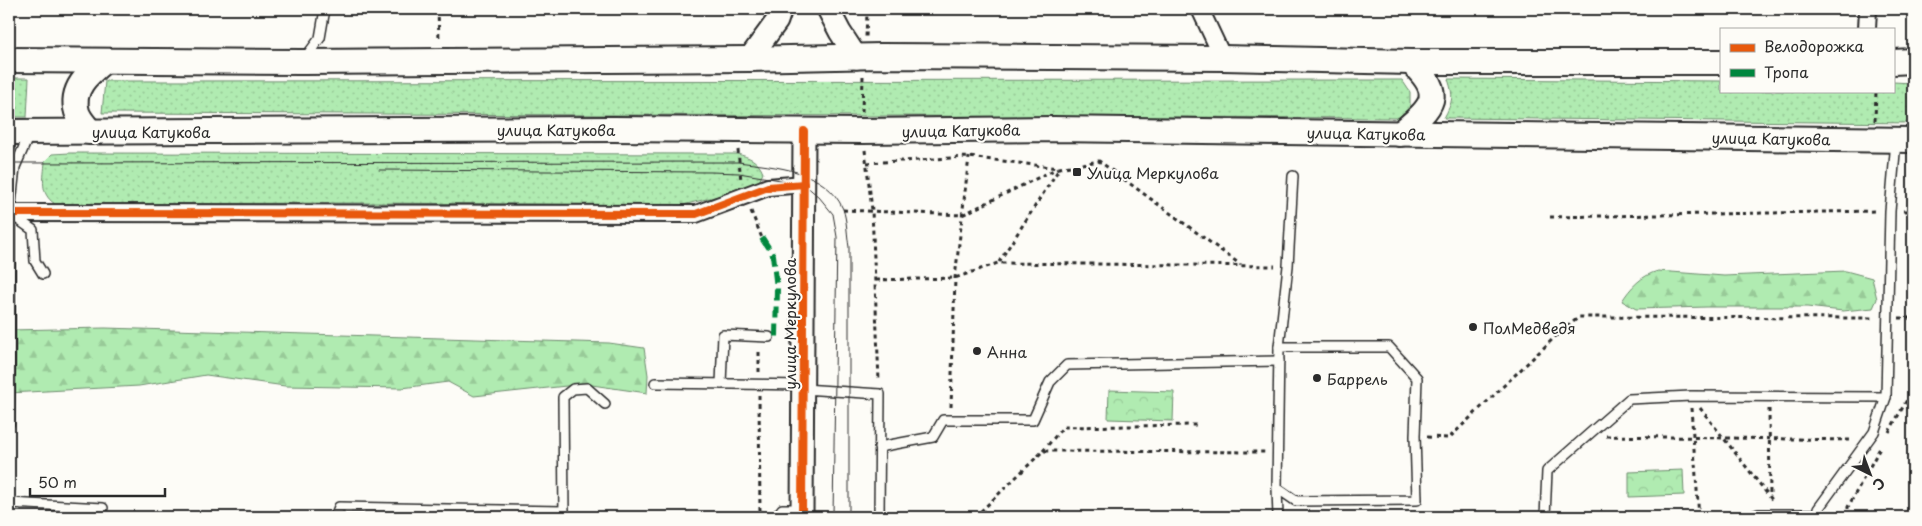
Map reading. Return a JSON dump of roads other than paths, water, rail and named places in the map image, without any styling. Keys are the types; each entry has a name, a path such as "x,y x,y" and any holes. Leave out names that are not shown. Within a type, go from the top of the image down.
{"main road":[{"path":"9,60 303,62 742,58 1223,58 1411,62 1720,62"},
{"path":"90,132 77,113 75,94 86,74 104,61"},
{"path":"1400,134 1420,117 1430,104 1432,89 1425,76 1411,62"},
{"path":"1894,62 1913,62"},
{"name":"улица Катукова","path":"19,132 613,129 804,132 1063,129 1895,140"}],"street":[{"path":"749,59 777,21 781,9"},
{"path":"828,9 840,32 861,58"},
{"path":"1200,9 1223,58"},
{"path":"1867,28 1868,9"},
{"name":"улица Меркулова","path":"802,513 804,132"},
{"path":"9,213 696,214 768,187 804,184"}],"lane":[{"path":"303,62 320,38 325,9"},
{"path":"9,424 9,213 19,132"},
{"path":"1750,517 1758,514 1818,516 1818,509 1874,432 1886,397 1890,211 1895,140"},
{"path":"1278,517 1279,347 1288,266 1292,176"},
{"path":"9,213 33,230 35,261 43,274"},
{"path":"721,384 723,335 770,336"},
{"path":"1277,488 1296,501 1417,500 1415,436 1417,378 1389,348 1279,347"},
{"path":"878,447 933,436 943,420 1033,420 1050,382 1068,365 1279,361"},
{"path":"655,383 803,387 880,394 878,447 879,517"},
{"path":"335,517 339,507 564,514 563,397 573,389 587,388 605,404"},
{"path":"1545,517 1547,472 1629,399 1691,396 1886,397"},
{"path":"9,503 103,508"},
{"path":"776,517 782,509 802,513"}],"tram line":[{"path":"9,163 738,162 798,172 825,185 843,209 846,223 849,247 849,517"},
{"path":"379,170 711,172 739,173 804,184 819,197 833,214 837,237 833,517"}],"place":[{"name":"Улица Меркулова","path":"1077,172"},
{"name":"ПолМедведя","path":"1473,327"},
{"name":"Анна","path":"977,351"},
{"name":"Баррель","path":"1317,378"}]}
